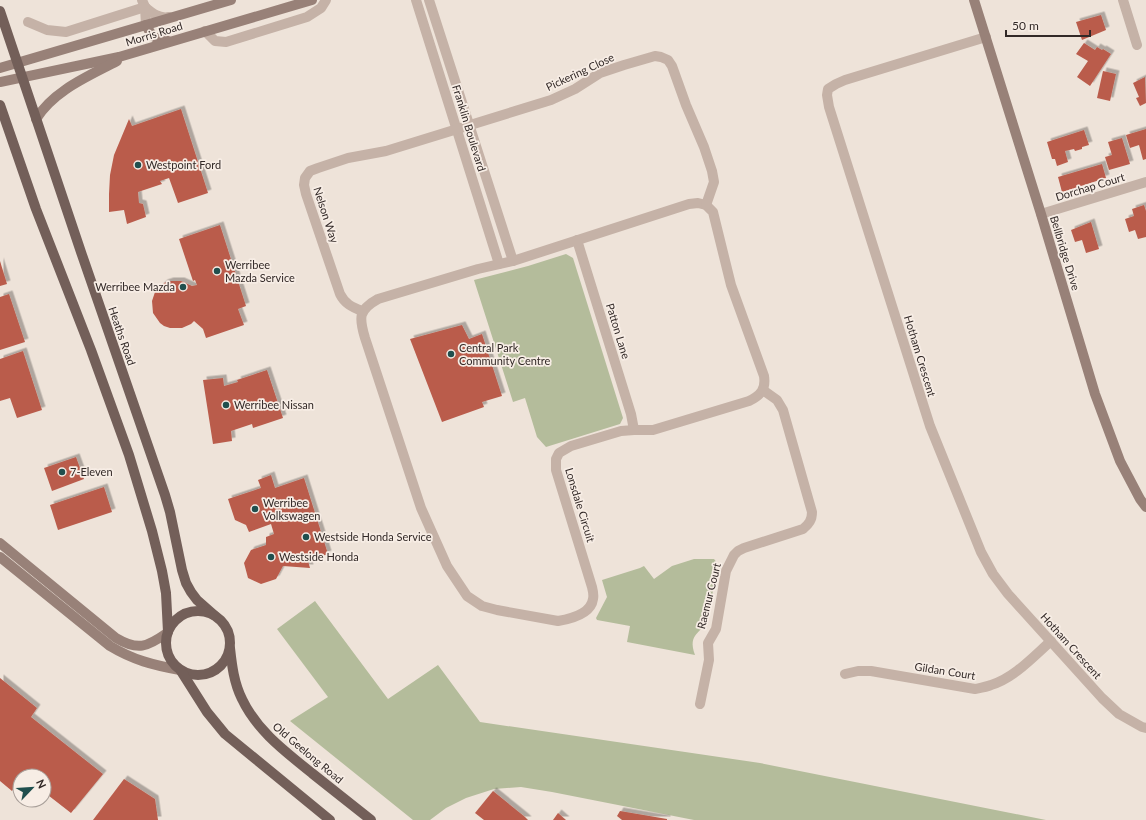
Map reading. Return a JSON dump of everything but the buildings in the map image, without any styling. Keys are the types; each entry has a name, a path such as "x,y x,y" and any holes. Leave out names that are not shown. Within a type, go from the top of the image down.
{"main road":[{"name":"Heaths Road","path":"0,11 170,512 183,576 193,595 214,615"},
{"path":"0,105 36,209 81,323 129,455 150,524 162,570 166,599 167,654 170,660 181,670 196,676 212,673 224,663 228,656 230,639 226,626 209,612 198,611 182,615 173,622 167,632"},
{"name":"Old Geelong Road","path":"230,648 234,676 239,692 251,715 263,730 292,757 371,820"},
{"path":"181,670 207,712 226,734 330,820"}],"street":[{"name":"Morris Road","path":"0,68 18,64 231,0"},
{"name":"Morris Road","path":"0,82 131,54 312,0"},
{"path":"205,31 215,42 226,42 307,17 322,8 326,0"},
{"name":"Franklin Boulevard","path":"416,0 458,129 499,264"},
{"name":"Franklin Boulevard","path":"430,0 513,260"},
{"name":"Bellbridge Drive","path":"974,0 1041,214 1095,394 1120,461 1140,499 1146,507"},
{"path":"1123,0 1137,45"},
{"path":"144,4 158,16 164,18 172,17"},
{"path":"28,22 47,30 66,32 144,4"},
{"path":"144,4 146,25 150,34 156,39 172,41"},
{"name":"Hotham Crescent","path":"986,37 845,80 828,89 827,95 829,106 933,434 981,552 993,574 1008,594 1102,698 1119,714 1146,728"},
{"path":"432,50 444,46"},
{"path":"36,119 46,105 66,90 131,54"},
{"name":"Pickering Close","path":"470,125 550,100 575,89 600,73 650,57 661,57 668,60 672,66 686,106 704,147 712,172 714,182 706,205"},
{"name":"Nelson Way","path":"362,311 350,307 344,302 340,294 306,194 304,185 305,178 310,171 348,158 386,151 470,125"},
{"path":"472,178 485,173"},
{"name":"Dorchap Court","path":"1041,214 1146,182"},
{"path":"362,311 368,304 378,299 513,260 689,204 698,203 706,205 713,212 731,285 764,376 765,383 763,390"},
{"name":"Patton Lane","path":"577,240 631,414 634,430"},
{"name":"Lonsdale Circuit","path":"362,311 361,323 365,338 421,508 448,566 467,596 482,606 497,610 558,621 588,610 591,606 594,598 592,587 558,481 556,470 556,459 565,449 621,431 653,430 742,403 757,397 763,390"},
{"name":"Raemur Court","path":"700,704 709,660 708,643 716,629 726,572 734,555 744,548 803,529 812,519 812,512 783,410 777,400 763,390"},
{"path":"0,543 116,638 128,645 136,647 146,646 167,632"},
{"path":"0,557 110,646 124,654 146,663 181,670"},
{"path":"22,574 32,569"},
{"path":"55,601 62,593"},
{"name":"Gildan Court","path":"845,674 858,671 871,671 975,689 990,686 1017,671 1051,641"}],"green space":[{"path":"566,254 573,258 623,418 620,424 546,447 537,437 525,398 513,402 474,280 528,266"},
{"path":"694,559 714,559 718,564 708,618 694,638 693,648 695,655 627,642 630,626 597,620 596,618 607,597 602,580 644,566 654,579 672,566"},
{"path":"315,601 388,699 438,665 480,722 760,763 1046,820 694,820 521,787 494,789 466,798 446,808 430,820 413,820 290,721 328,697 277,629"}],"place":[{"name":"Westpoint Ford","path":"138,165"},
{"name":"Werribee Mazda Service","path":"217,271"},
{"name":"Werribee Mazda","path":"183,287"},
{"name":"Central Park Community Centre","path":"451,354"},
{"name":"Werribee Nissan","path":"226,405"},
{"name":"7-Eleven","path":"62,472"},
{"name":"Werribee Volkswagen","path":"255,509"},
{"name":"Westside Honda Service","path":"306,537"},
{"name":"Westside Honda","path":"271,557"}]}
